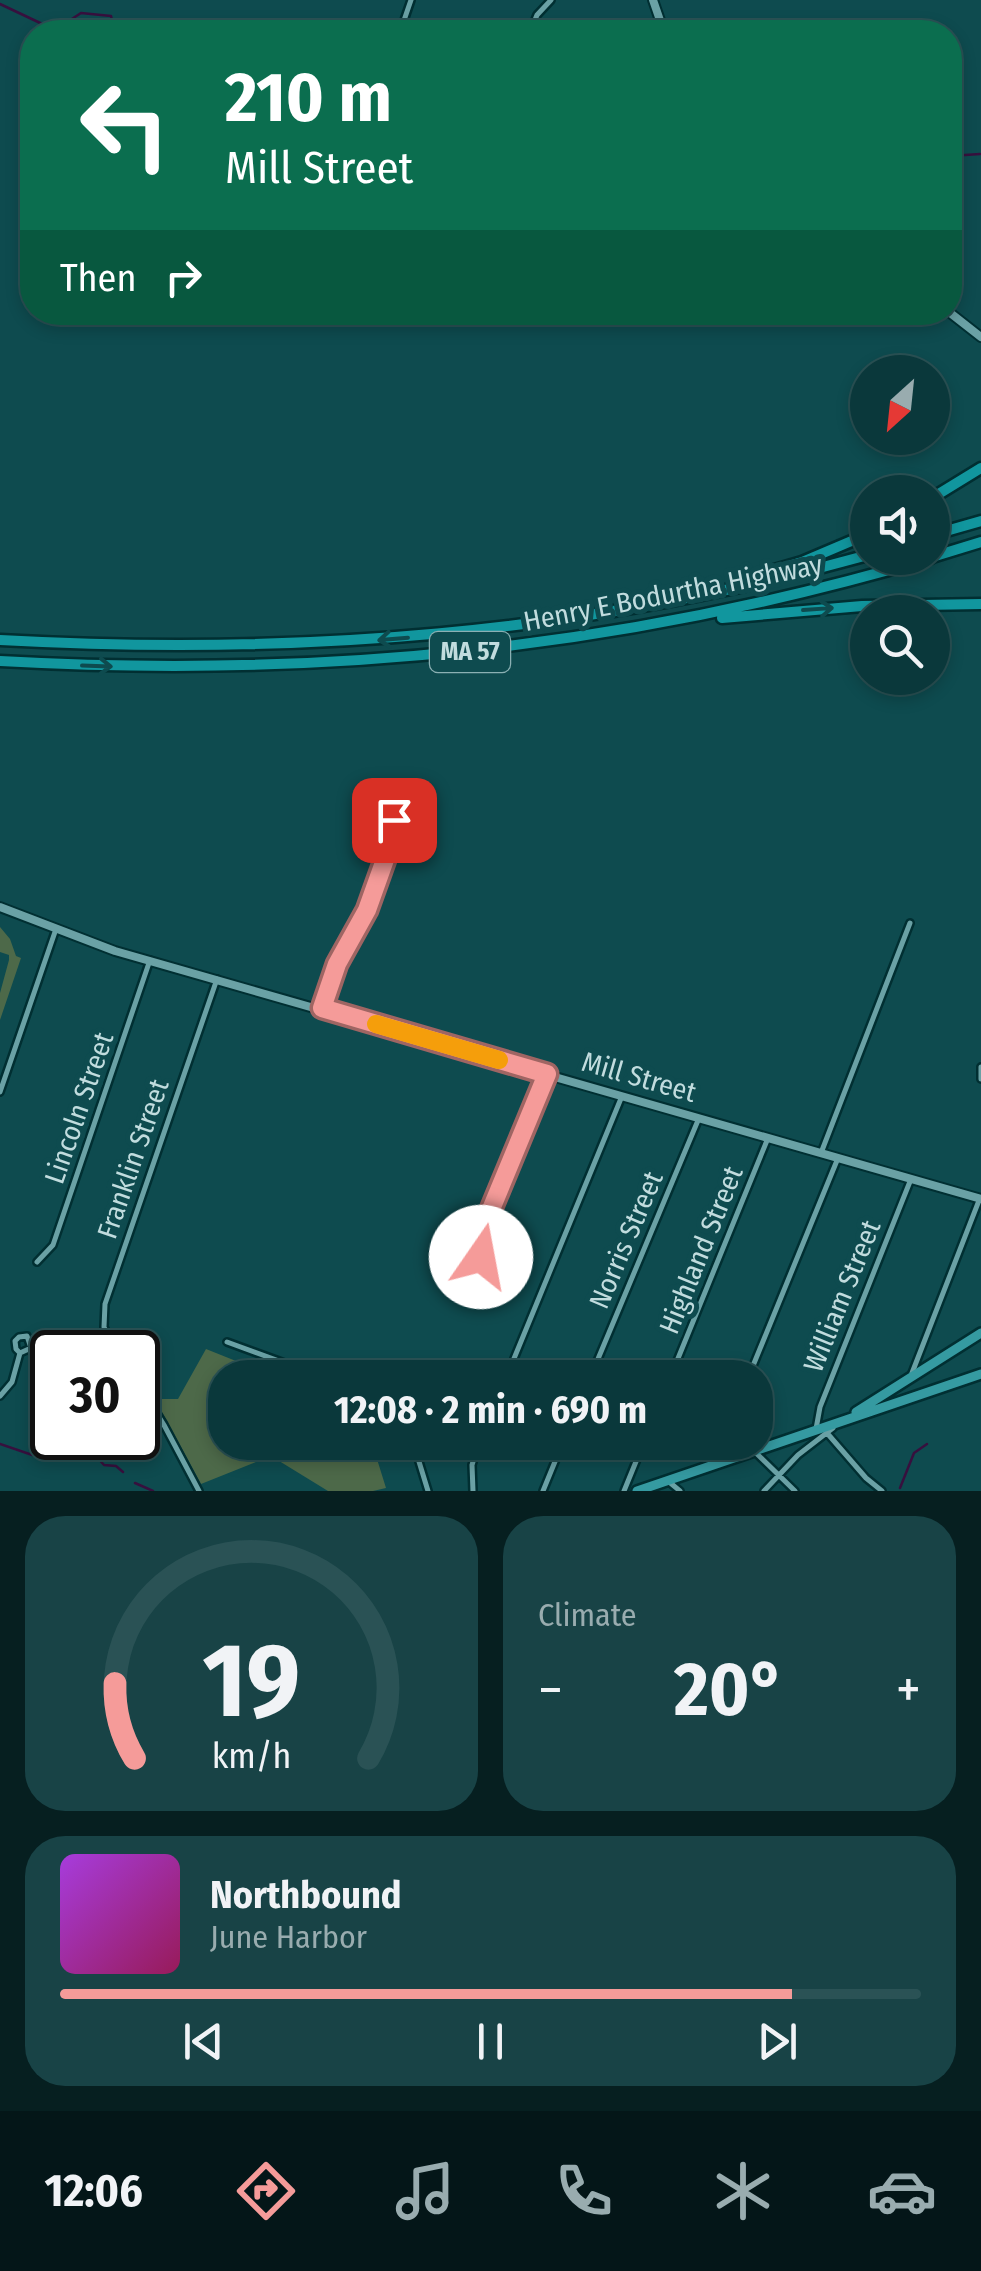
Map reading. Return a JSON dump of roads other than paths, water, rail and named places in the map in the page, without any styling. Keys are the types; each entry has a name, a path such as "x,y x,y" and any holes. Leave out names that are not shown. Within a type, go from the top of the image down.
{"highway":[{"path":"950,487 981,468"},
{"path":"950,530 981,520"},
{"path":"602,613 770,572 850,541"},
{"name":"Henry E Bodurtha Highway","path":"950,551 981,542"},
{"name":"Henry E Bodurtha Highway","path":"0,640 138,647 309,644 444,634 602,613 748,585 850,559"},
{"name":"Henry E Bodurtha Highway","path":"0,661 164,668 324,664 471,652 651,625 776,600 867,575"},
{"path":"651,625 828,608 981,604"}],"main road":[{"path":"773,1445 822,1431 843,1420 981,1333"},
{"path":"843,1420 981,1374"},
{"path":"637,1491 729,1460"}],"street":[{"path":"534,20 551,0"},
{"path":"322,1008 337,964 367,910 392,840"},
{"name":"Mill Street","path":"0,907 150,960 980,1199"},
{"path":"820,1153 910,923"},
{"path":"0,1092 56,929"},
{"name":"Lincoln Street","path":"37,1262 53,1245 150,960"},
{"name":"Franklin Street","path":"105,1330 105,1304 217,978"},
{"path":"981,1066 981,1080"},
{"path":"475,1248 547,1074"},
{"path":"513,1360 622,1096"},
{"name":"Norris Street","path":"598,1360 699,1118"},
{"name":"Highland Street","path":"677,1360 768,1138"},
{"path":"755,1360 838,1158"},
{"name":"William Street","path":"822,1431 820,1407 911,1179"},
{"path":"911,1376 980,1199"},
{"path":"227,1342 276,1360"},
{"path":"0,1396 10,1384 20,1353"},
{"path":"160,1422 199,1491"},
{"path":"764,1491 822,1431 882,1491"},
{"path":"419,1460 428,1491"},
{"path":"473,1491 474,1460"},
{"path":"543,1491 556,1460"},
{"path":"624,1491 637,1460"},
{"path":"712,1466 714,1460"},
{"path":"763,1460 795,1491"},
{"path":"668,1480 680,1491"}],"waterway":[{"path":"0,4 34,20"},
{"path":"70,20 81,13 111,16 112,20"},
{"path":"962,155 980,154"},
{"path":"0,1444 44,1459 89,1448 104,1465 116,1466 123,1472"},
{"path":"900,1488 914,1453 927,1444"},
{"path":"135,1483 153,1491"}]}
